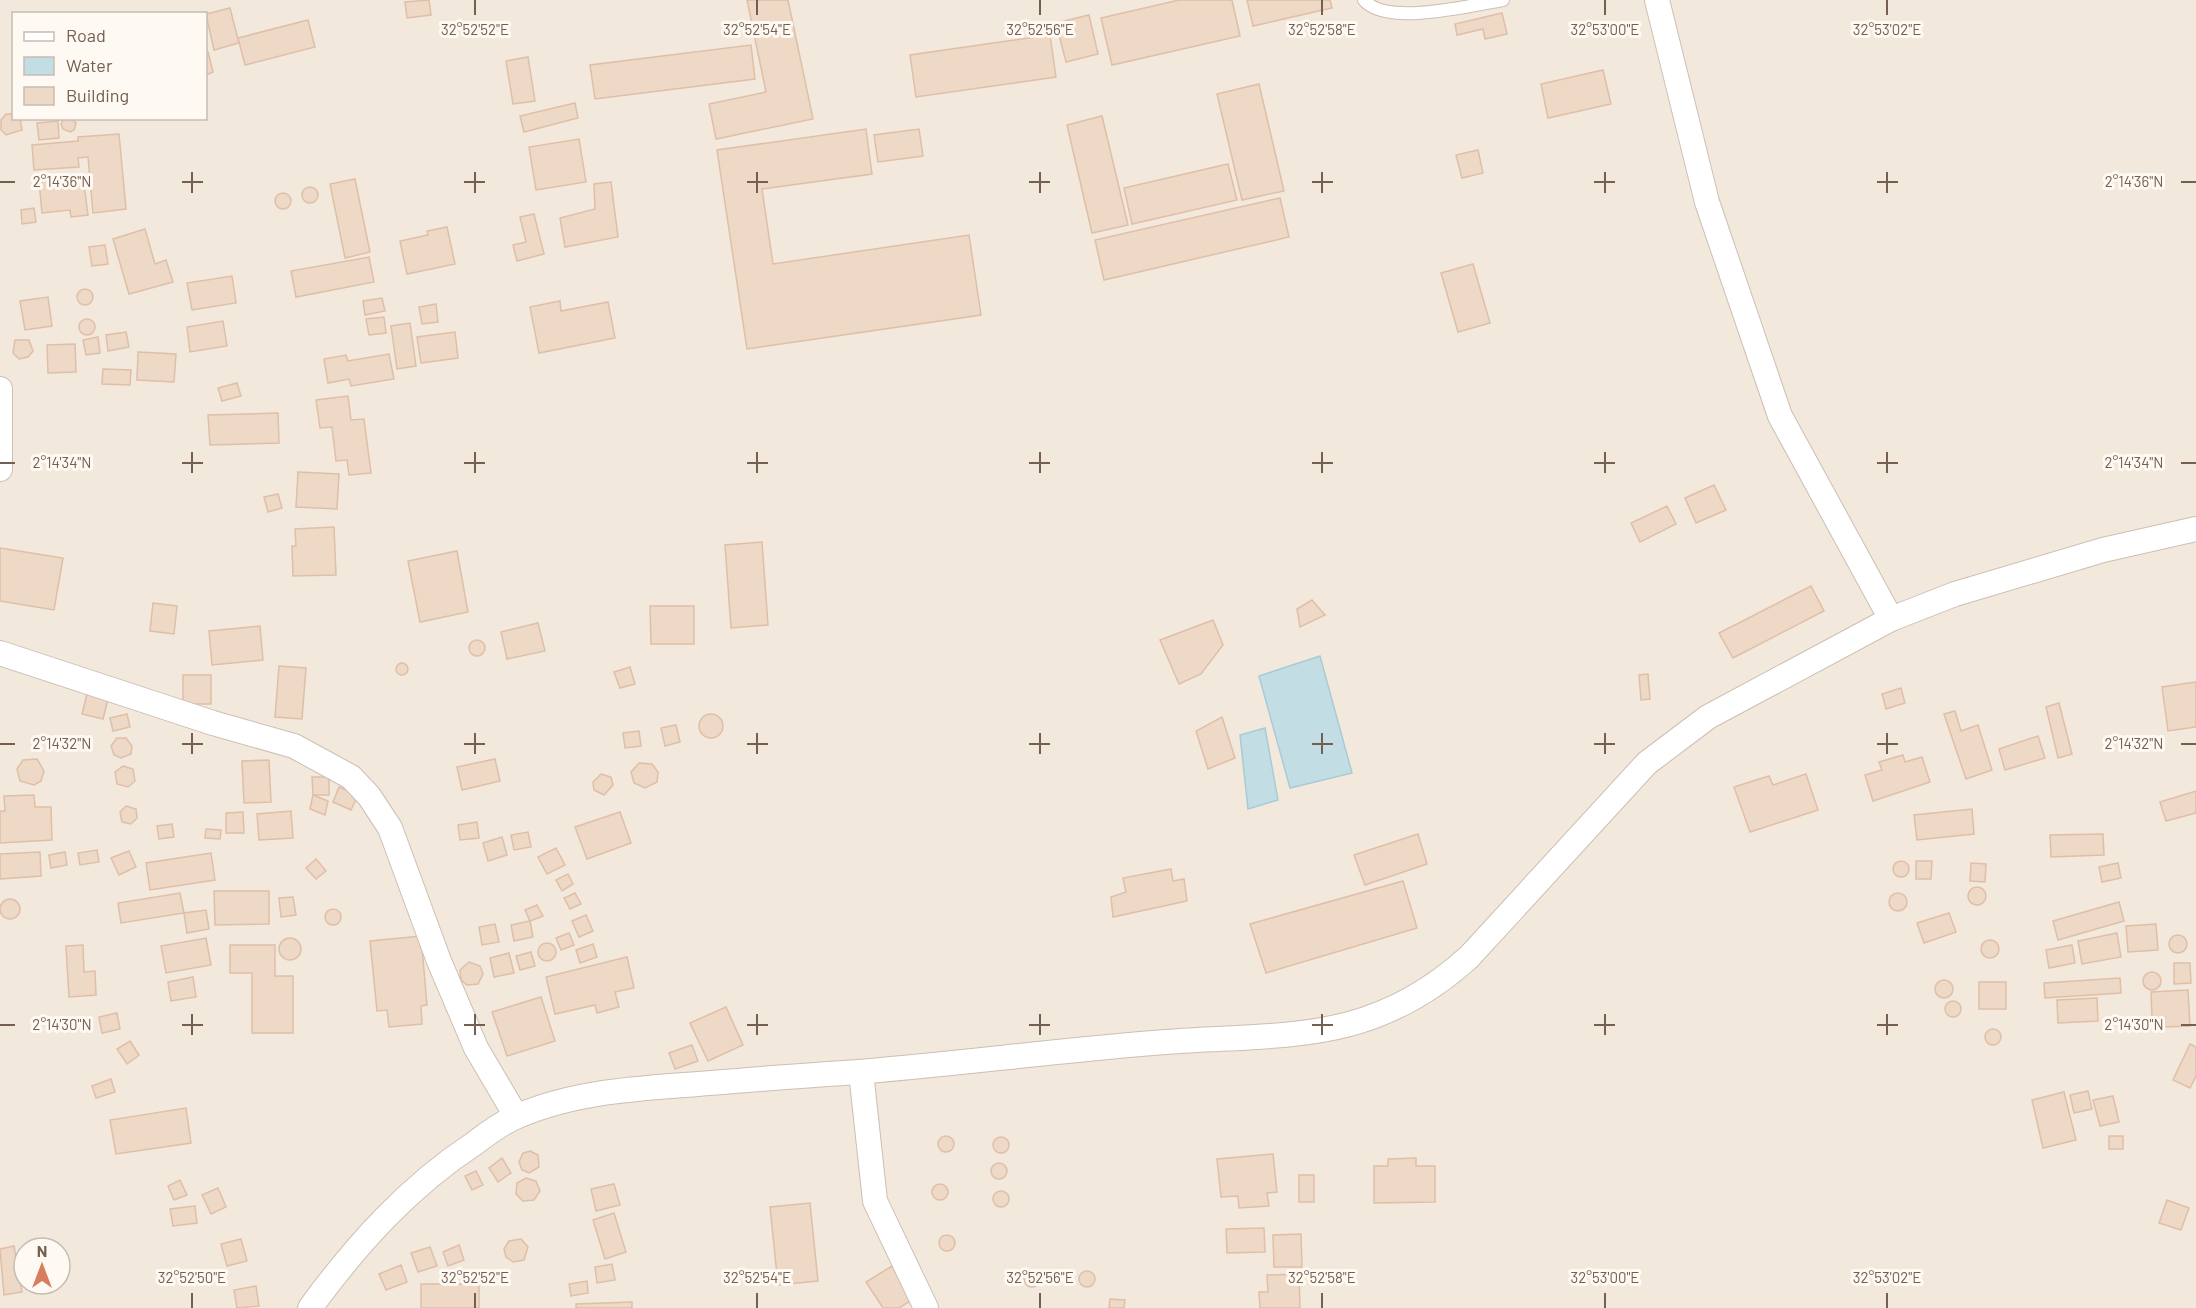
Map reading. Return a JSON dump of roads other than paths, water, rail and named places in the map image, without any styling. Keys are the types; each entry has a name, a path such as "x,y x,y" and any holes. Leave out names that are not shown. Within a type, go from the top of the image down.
{"street":[{"path":"1657,0 1707,202 1780,416 1891,619"},
{"path":"0,389 0,469"},
{"path":"310,1308 347,1258 403,1197 449,1160 516,1116 565,1100 637,1088 861,1071 1168,1042 1289,1036 1343,1028 1387,1013 1446,978 1469,957 1647,763 1708,717 1891,619 1955,594 2103,550 2196,530"},
{"path":"0,653 213,723 294,746 351,777 390,828 440,961 476,1048 516,1116"},
{"path":"861,1071 875,1202 927,1308"}],"lane":[{"path":"1365,0 1369,5 1406,15 1503,0"}],"water":[{"path":"1320,656 1352,773 1290,788 1259,676"},
{"path":"1265,728 1278,800 1248,809 1240,735"}]}
